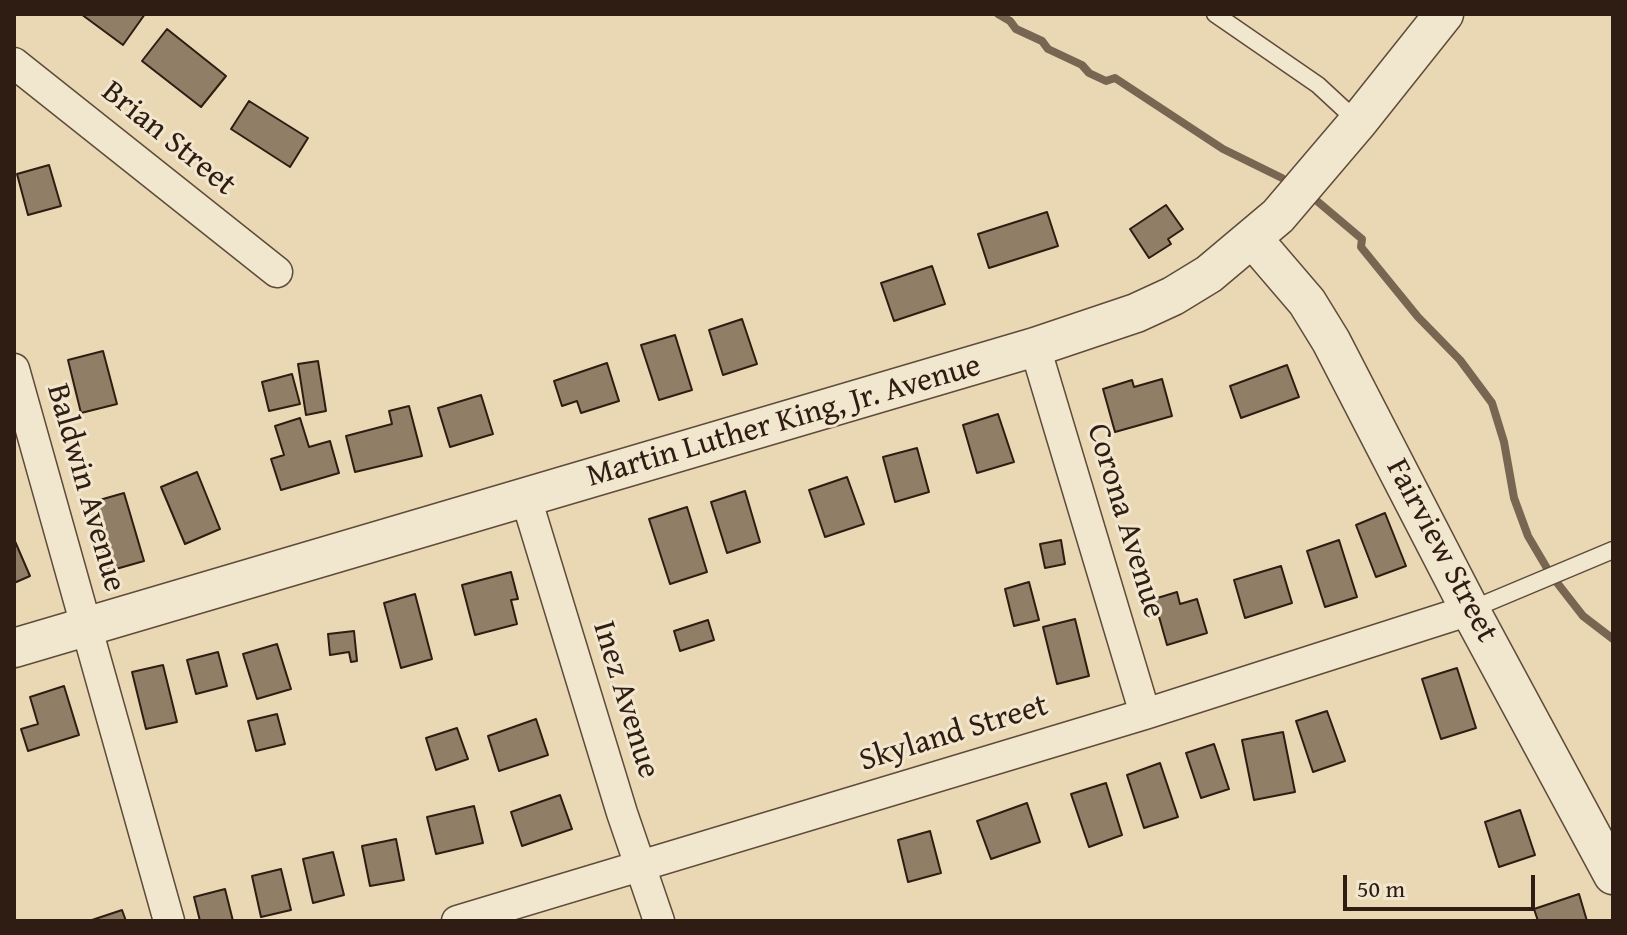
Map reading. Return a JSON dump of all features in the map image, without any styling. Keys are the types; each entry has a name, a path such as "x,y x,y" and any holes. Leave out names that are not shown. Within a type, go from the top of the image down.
{"street":[{"name":"Martin Luther King, Jr. Avenue","path":"14,648 1035,347 1136,313 1173,296 1209,274 1278,216 1444,14"},
{"name":"Brian Street","path":"14,63 277,272"},
{"name":"Fairview Street","path":"1253,239 1307,302 1331,341 1470,610 1613,875"},
{"name":"Corona Avenue","path":"1035,347 1145,714"},
{"name":"Baldwin Avenue","path":"14,369 169,921"},
{"name":"Inez Avenue","path":"526,498 622,813 659,921"},
{"name":"Skyland Street","path":"457,921 1145,714 1470,610"}],"lane":[{"path":"1215,14 1318,85 1358,122"},
{"path":"1470,610 1613,550"}],"building":[{"path":"81,14 145,14 123,45"},
{"path":"167,29 226,76 201,107 142,61"},
{"path":"249,101 308,138 290,167 231,129"},
{"path":"49,165 61,206 28,215 17,174"},
{"path":"1166,205 1183,229 1168,239 1171,244 1149,258 1130,229"},
{"path":"1047,212 1058,246 989,268 978,234"},
{"path":"932,266 945,304 894,321 881,283"},
{"path":"742,319 757,364 723,375 709,330"},
{"path":"675,335 692,390 659,400 641,345"},
{"path":"103,351 117,404 81,413 68,360"},
{"path":"318,361 326,411 306,415 298,364"},
{"path":"607,363 619,401 581,413 577,401 562,406 554,381"},
{"path":"1287,365 1299,397 1241,418 1230,386"},
{"path":"292,374 300,404 269,411 262,382"},
{"path":"1162,379 1172,416 1115,432 1103,389 1132,380 1134,387"},
{"path":"481,395 493,434 450,447 438,408"},
{"path":"409,406 422,456 355,472 346,436 392,424 389,411"},
{"path":"998,414 1014,462 977,473 963,425"},
{"path":"300,418 309,447 330,441 339,473 281,490 271,459 284,455 275,426"},
{"path":"917,448 929,492 895,502 883,457"},
{"path":"197,472 220,529 185,544 161,487"},
{"path":"847,477 864,524 825,537 809,490"},
{"path":"745,491 760,542 727,553 711,502"},
{"path":"124,493 144,561 109,571 89,503"},
{"path":"687,507 707,572 670,584 649,519"},
{"path":"1385,513 1406,566 1376,577 1356,525"},
{"path":"14,539 30,576 14,583"},
{"path":"1061,540 1065,564 1045,568 1040,544"},
{"path":"1339,540 1357,597 1325,607 1307,551"},
{"path":"1281,566 1292,603 1245,618 1234,580"},
{"path":"511,572 518,599 511,600 517,624 475,635 462,585"},
{"path":"1029,582 1039,620 1014,626 1005,589"},
{"path":"1177,592 1180,604 1197,599 1207,633 1167,645 1154,599"},
{"path":"415,594 432,659 401,668 384,603"},
{"path":"1075,619 1089,676 1057,684 1043,627"},
{"path":"708,620 714,640 680,651 674,631"},
{"path":"354,631 357,661 351,662 349,652 330,655 328,634"},
{"path":"277,644 291,689 257,699 243,654"},
{"path":"218,652 227,686 196,694 187,660"},
{"path":"163,665 177,722 146,729 132,672"},
{"path":"1457,668 1476,728 1441,739 1422,679"},
{"path":"64,686 79,735 28,751 21,729 38,724 30,697"},
{"path":"1327,711 1345,761 1313,772 1296,721"},
{"path":"277,714 285,744 256,751 248,721"},
{"path":"536,719 548,755 499,771 488,736"},
{"path":"457,728 468,759 436,770 426,738"},
{"path":"1283,732 1295,792 1254,800 1242,740"},
{"path":"1214,744 1229,789 1201,798 1186,753"},
{"path":"1160,763 1178,817 1144,828 1127,775"},
{"path":"1106,783 1122,835 1089,847 1071,794"},
{"path":"560,795 572,829 522,846 511,812"},
{"path":"1027,803 1040,842 991,859 977,821"},
{"path":"474,806 483,843 436,854 427,817"},
{"path":"1520,810 1535,855 1499,867 1485,822"},
{"path":"930,831 941,873 908,882 898,840"},
{"path":"396,839 404,880 370,886 362,846"},
{"path":"333,852 344,895 313,903 303,859"},
{"path":"281,869 291,910 261,917 252,876"},
{"path":"225,889 233,921 200,921 194,897"},
{"path":"1579,894 1587,921 1538,921 1534,909"},
{"path":"122,910 126,921 89,921"}],"waterway":[{"path":"998,14 1016,29 1042,41 1048,49 1082,65 1089,73 1106,81 1115,78 1223,149 1282,178"},
{"path":"1317,201 1362,239 1361,247 1418,317 1460,360 1492,403 1504,442 1514,498 1528,536 1551,575 1583,616 1613,639"}]}
